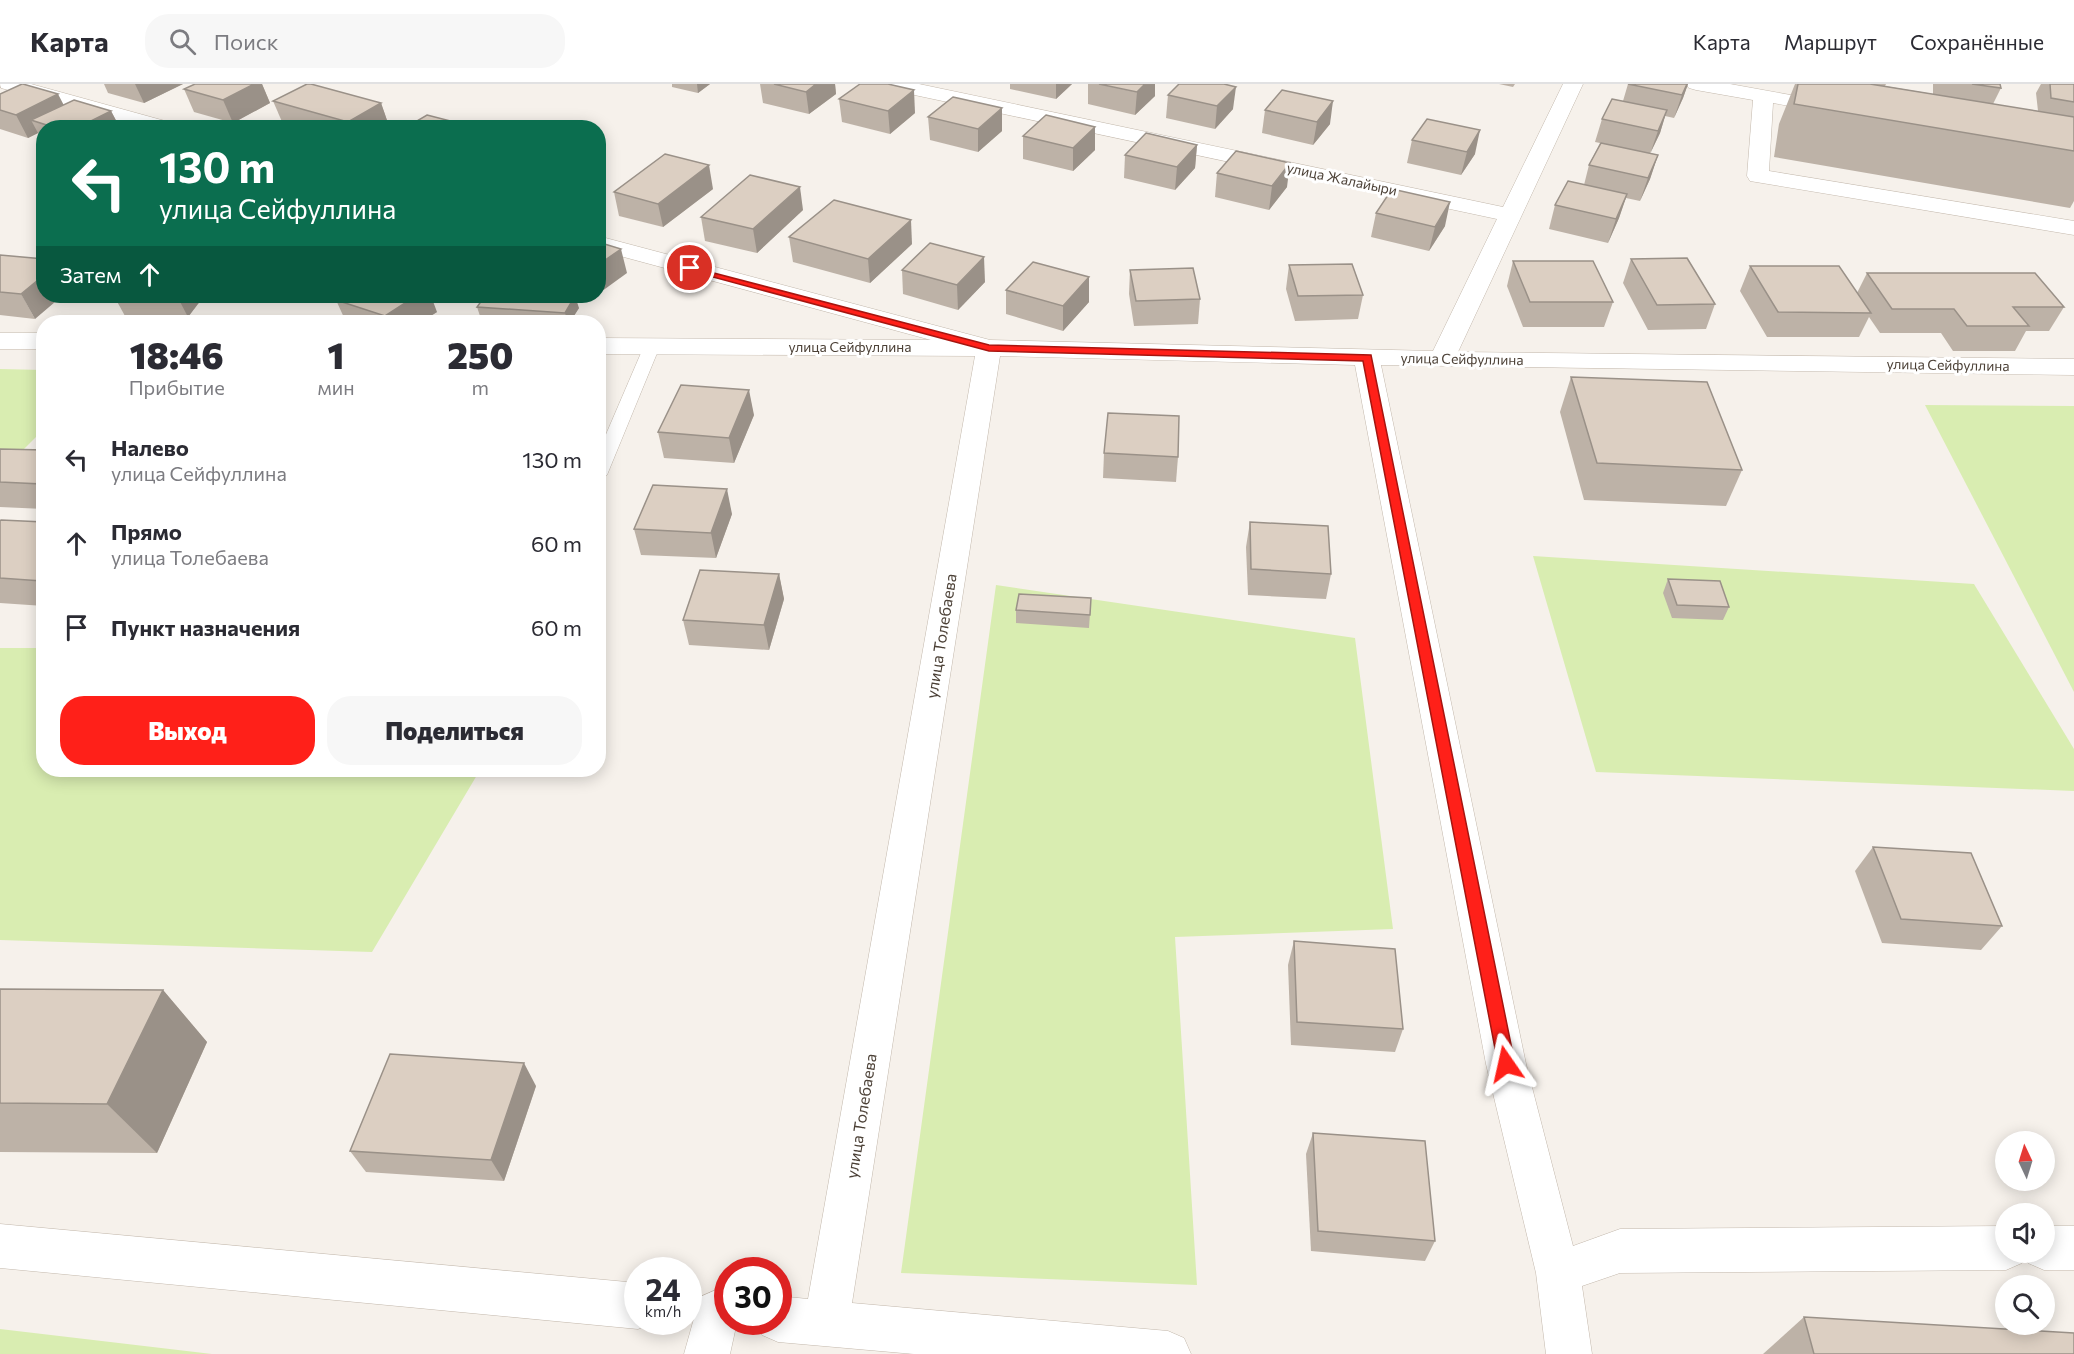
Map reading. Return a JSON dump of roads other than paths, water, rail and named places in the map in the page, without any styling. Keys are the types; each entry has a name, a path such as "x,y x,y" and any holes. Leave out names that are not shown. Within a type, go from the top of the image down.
{"street":[{"path":"8,84 140,120"},
{"name":"улица Жалайыри","path":"891,84 1511,215"},
{"path":"1443,360 1573,84"},
{"path":"1696,84 1855,112"},
{"path":"1763,96 1758,176 2074,228"},
{"path":"606,245 989,348"},
{"path":"0,341 36,342"},
{"name":"улица Сейфуллина","path":"606,346 989,348 1443,360 2074,367"},
{"name":"улица Толебаева","path":"826,1323 989,348"},
{"path":"1367,357 1506,1064 1558,1274 1569,1354"},
{"path":"0,1246 624,1305"},
{"path":"1558,1274 1620,1251 1995,1248"},
{"path":"2055,1248 2074,1248"},
{"path":"792,1320 1106,1351 1168,1354"}],"lane":[{"path":"606,457 652,346"}]}
